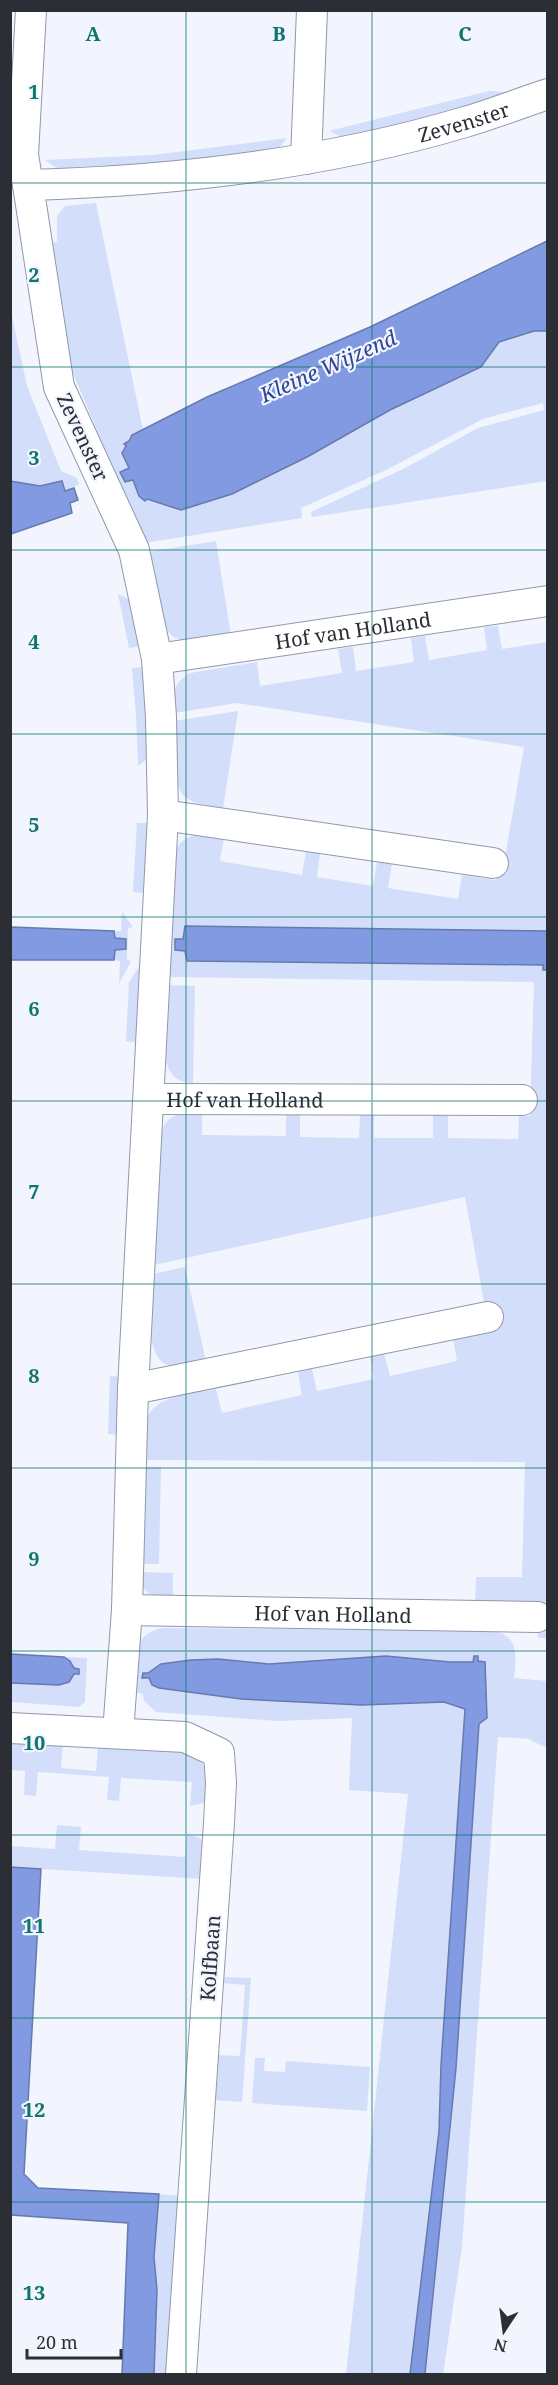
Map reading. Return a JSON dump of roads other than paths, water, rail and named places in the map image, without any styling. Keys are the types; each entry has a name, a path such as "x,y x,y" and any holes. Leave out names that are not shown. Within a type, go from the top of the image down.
{"street":[{"name":"Zevenster","path":"31,10 23,155 59,387 116,509"},
{"path":"306,159 312,10"},
{"name":"Zevenster","path":"28,185 104,183 184,176 306,159 383,143 465,122 548,94"},
{"name":"Hof van Holland","path":"116,509 134,550 157,659 163,815 133,1389 127,1610 118,1733"},
{"name":"Hof van Holland","path":"157,659 548,601"},
{"path":"163,815 493,863"},
{"name":"Hof van Holland","path":"149,1099 522,1100"},
{"path":"133,1389 488,1317"},
{"name":"Hof van Holland","path":"127,1610 537,1617"},
{"name":"Kolfbaan","path":"10,1728 186,1737 219,1753 221,1783 219,1823 181,2374"}],"water":[{"name":"Kleine Wijzend","path":"547,241 547,331 534,331 499,342 481,367 390,410 307,457 232,494 181,510 147,499 145,501 139,496 133,480 125,482 120,472 129,468 122,453 126,446 124,444 132,435 207,397 370,327"},
{"path":"10,481 40,486 62,481 65,491 74,488 78,500 70,503 72,513 11,534"},
{"path":"185,926 547,931 547,970 543,970 543,965 187,961 185,951 175,950 175,939 183,939"},
{"path":"11,927 114,931 115,938 126,939 126,949 115,950 114,960 11,960"},
{"path":"11,1654 64,1657 74,1668 79,1669 79,1674 74,1674 69,1682 59,1685 11,1683"},
{"path":"386,1656 473,1662 474,1656 478,1656 478,1661 485,1662 487,1718 479,1724 456,2068 425,2374 410,2374 439,2131 441,2065 465,1709 444,1702 361,1705 241,1699 159,1688 152,1685 149,1678 142,1678 143,1673 148,1673 161,1664 191,1660 218,1659 269,1664"},
{"path":"10,1867 41,1869 24,2174 38,2188 159,2194 154,2257 157,2290 154,2374 122,2374 128,2223 11,2215"}]}
